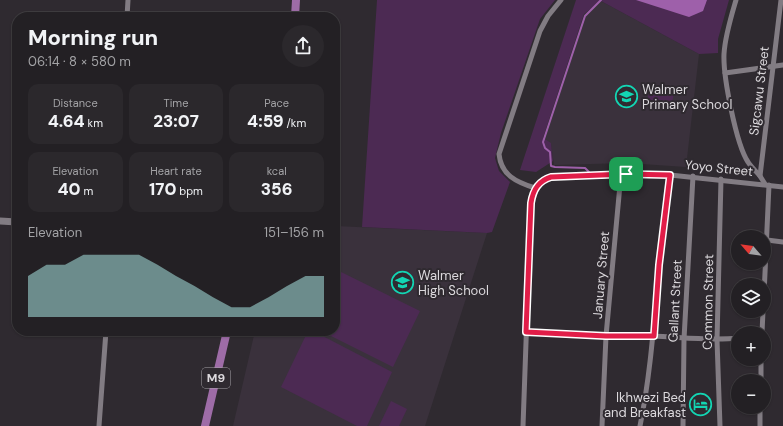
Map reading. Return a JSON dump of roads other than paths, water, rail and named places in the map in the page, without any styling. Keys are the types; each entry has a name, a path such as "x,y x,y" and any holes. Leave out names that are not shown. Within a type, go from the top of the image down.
{"main road":[{"path":"295,12 296,0"},
{"name":"M9","path":"205,426 227,336"}],"street":[{"path":"127,12 128,0"},
{"path":"523,426 531,203 535,188 526,185 506,174 500,165 499,154 540,30 548,16 561,0"},
{"path":"736,0 724,54 725,73 738,140 747,162 767,185 767,230"},
{"name":"Sigcawu Street","path":"760,176 781,0"},
{"path":"725,73 783,65"},
{"name":"Yoyo Street","path":"535,188 544,179 551,177 621,174 693,176 783,187"},
{"name":"January Street","path":"602,426 606,336 621,174"},
{"path":"640,426 648,385 654,336 659,265 670,175"},
{"name":"Gallant Street","path":"683,426 684,339 693,176"},
{"name":"Common Street","path":"720,426 717,340 721,179"},
{"path":"0,221 12,222"},
{"path":"771,240 783,242"},
{"path":"526,332 606,336 654,336 684,339 717,340 731,339"},
{"path":"99,426 106,336"},
{"path":"760,414 760,426"}],"waterway":[{"path":"589,172 585,168 551,166 550,152 545,148 543,142 585,16 601,0"}],"place":[{"name":"Walmer Primary School","path":"626,96"},
{"name":"Walmer High School","path":"403,282"},
{"name":"Ikhwezi Bed and Breakfast","path":"701,404"}]}
